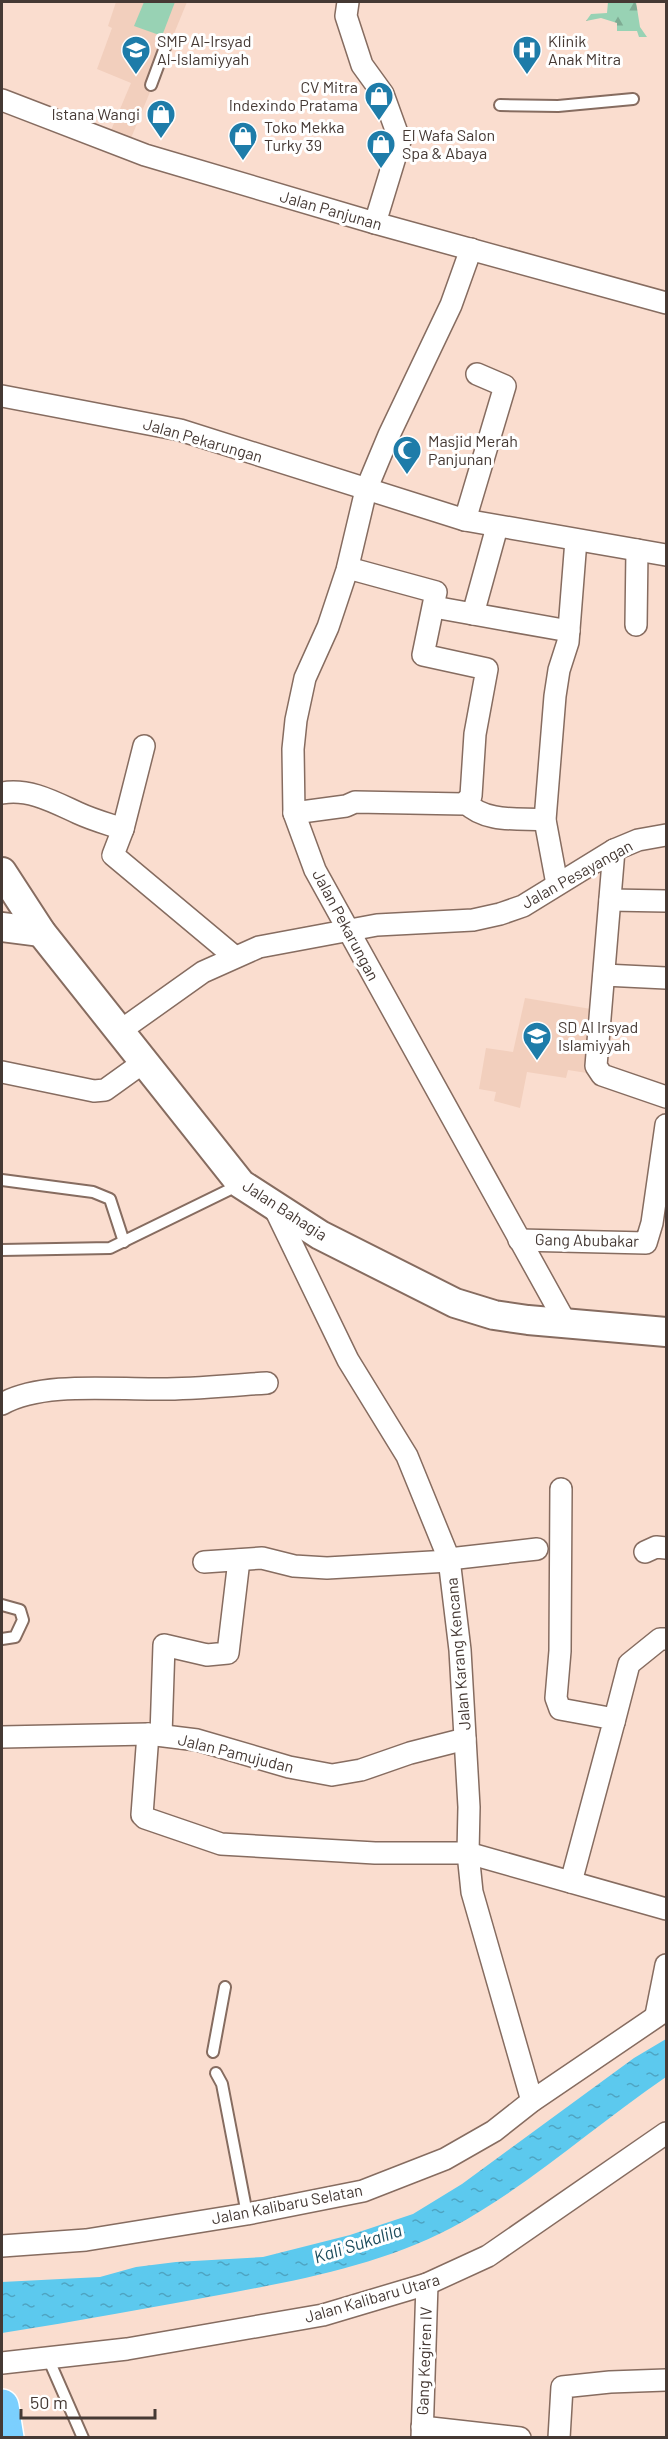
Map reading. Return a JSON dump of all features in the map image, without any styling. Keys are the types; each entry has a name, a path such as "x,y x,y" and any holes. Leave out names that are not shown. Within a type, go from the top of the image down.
{"highway":[{"path":"2,2406 7,2438"}],"main road":[{"name":"Jalan Bahagia","path":"2,872 41,932 241,1184 320,1235 455,1303 494,1315 567,1325 666,1332"},
{"path":"2,927 41,932"}],"street":[{"path":"348,2 346,16 362,65 383,94 400,141 375,223"},
{"name":"Jalan Panjunan","path":"2,100 125,145 375,223 666,303"},
{"path":"366,490 389,435 451,305 471,249"},
{"path":"465,520 506,386 477,374"},
{"name":"Jalan Pekarungan","path":"2,396 180,430 465,520 666,555"},
{"name":"Jalan Pekarungan","path":"366,490 348,568 328,627 305,678 296,720 293,749 294,813 315,870 567,1325"},
{"path":"472,614 497,527"},
{"path":"557,884 545,820 555,696 569,631 576,540"},
{"path":"636,626 637,550"},
{"path":"348,568 436,592 423,655 487,669 476,734 471,796 466,803"},
{"path":"434,607 569,631"},
{"path":"144,746 123,830 113,855 235,957"},
{"path":"2,793 13,791 48,798 80,814 123,830"},
{"path":"294,813 346,806 355,802 466,803 473,810 490,817 545,820"},
{"name":"Jalan Pesayangan","path":"120,1031 203,972 259,948 347,929 421,921 473,920 523,906 614,850 638,840 666,835"},
{"path":"614,850 597,1069 602,1075 666,1097"},
{"path":"610,900 666,901"},
{"path":"604,975 666,978"},
{"path":"2,1072 94,1091 105,1090 144,1062"},
{"name":"Gang Abubakar","path":"519,1240 646,1243 652,1223 666,1125"},
{"name":"Jalan Karang Kencana","path":"273,1205 348,1360 407,1456 449,1560 460,1650 468,1853 472,1892 532,2101"},
{"path":"2,1404 19,1396 62,1390 165,1389 267,1383"},
{"path":"561,1489 560,1651 555,1702 560,1709 605,1717 614,1722"},
{"path":"645,1552 656,1547 666,1548"},
{"path":"204,1562 262,1558 294,1566 327,1568 449,1560 537,1549"},
{"path":"239,1560 228,1653 207,1655 165,1646 142,1815 145,1818 222,1844 375,1853 468,1853 665,1905"},
{"path":"571,1882 629,1664 660,1639 666,1639"},
{"name":"Jalan Pamujudan","path":"2,1737 154,1734 196,1740 289,1767 332,1775 361,1770 419,1750 465,1739"},
{"path":"661,2012 666,1965"},
{"name":"Jalan Kalibaru Selatan","path":"2,2246 86,2240 247,2214 363,2191 445,2159 494,2131 532,2101 661,2012"},
{"name":"Jalan Kalibaru Utara","path":"2,2363 127,2349 323,2315 427,2284 488,2256 666,2133"},
{"name":"Gang Kegiren IV","path":"422,2432 427,2284"},
{"path":"559,2438 562,2387 666,2380"},
{"path":"422,2432 520,2438"}],"lane":[{"path":"151,85 167,42"},
{"path":"500,105 558,106 633,99"},
{"path":"2,1180 93,1192 111,1199 124,1242"},
{"path":"2,1250 110,1248 241,1184"},
{"path":"2,1605 20,1610 23,1620 15,1636 2,1639"},
{"path":"213,2052 217,2019 225,1987"},
{"path":"216,2073 222,2084 247,2214"},
{"path":"48,2358 83,2438"}],"shaded area":[{"name":"SMP Al-Irsyad Al-Islamiyyah","path":"116,2 187,2 129,143 109,135 131,83 97,69 112,28 108,26"},
{"name":"SD Al Irsyad Islamiyyah","path":"525,998 597,1010 587,1073 568,1070 566,1078 527,1072 520,1108 494,1101 496,1092 479,1089 486,1048 513,1052"}],"green space":[{"path":"144,2 175,2 162,36 134,26"},
{"path":"608,2 636,2 640,27 647,37 639,37 637,31 617,31 617,23 601,18 586,21 591,14 607,13"}],"water":[{"name":"Kali Sukalila","path":"666,2039 666,2077 507,2194 425,2241 371,2261 286,2282 2,2333 2,2282 100,2277 136,2267 176,2262 263,2257 350,2235 413,2214 462,2184 634,2058"}],"place":[{"name":"SMP Al-Irsyad Al-Islamiyyah","path":"136,76"},
{"name":"Klinik Anak Mitra","path":"527,76"},
{"name":"CV Mitra Indexindo Pratama","path":"379,122"},
{"name":"Istana Wangi","path":"161,140"},
{"name":"Toko Mekka Turky 39","path":"243,162"},
{"name":"El Wafa Salon Spa & Abaya","path":"381,170"},
{"name":"Masjid Merah Panjunan","path":"407,476"},
{"name":"SD Al Irsyad Islamiyyah","path":"537,1062"}]}
